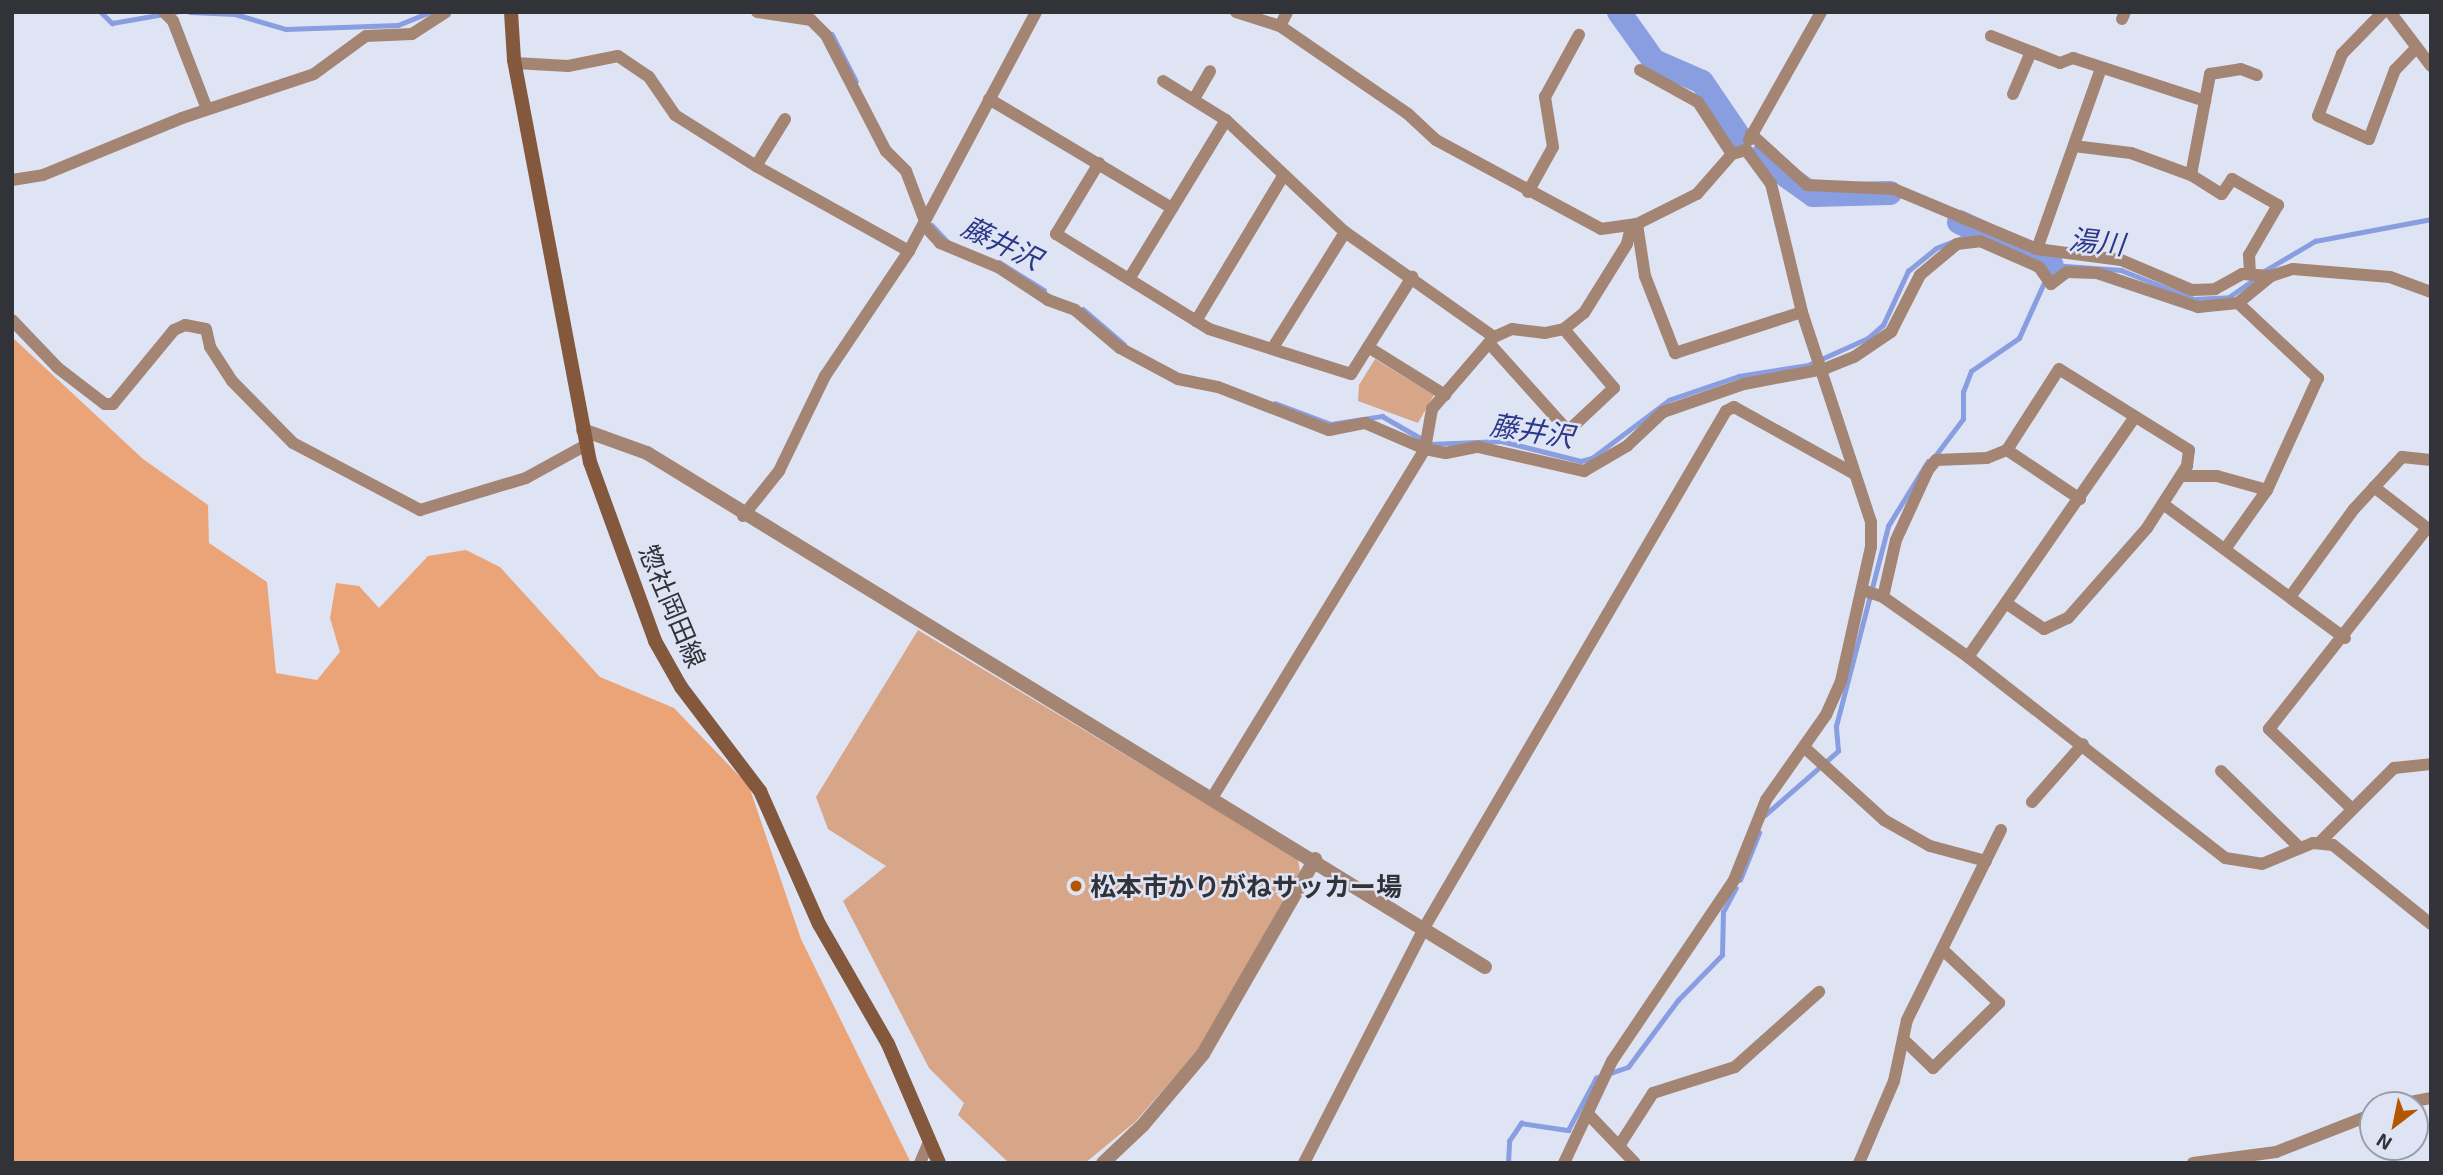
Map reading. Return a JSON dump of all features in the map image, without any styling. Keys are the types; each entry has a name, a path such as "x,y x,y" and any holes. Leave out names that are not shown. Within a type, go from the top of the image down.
{"main road":[{"name":"惣社岡田線","path":"511,12 515,63 586,445 667,666 760,792 819,924 888,1044 939,1163"}],"street":[{"path":"164,12 173,21 207,109"},
{"path":"12,180 43,175 207,109 314,74 366,36 412,34 446,12"},
{"path":"757,12 813,17 826,35 886,151 906,171 924,223 940,243 998,267 1048,300 1075,310 1120,348 1178,379 1218,387 1329,430 1365,423 1425,442 1446,453 1478,447 1584,471 1628,446 1663,412 1744,384 1824,369 1854,357 1891,332 1928,264 1970,242 2039,267 2051,284 2067,272 2097,273 2182,304 2215,308 2238,303 2271,276 2293,269 2390,277 2431,292"},
{"path":"743,516 779,471 825,376 909,251 1036,12"},
{"path":"1236,12 1280,26 1408,114 1436,140 1601,229 1634,225 1697,194 1732,154 1746,150"},
{"path":"1280,26 1287,12"},
{"path":"1746,150 1751,134 1821,12"},
{"path":"2383,12 2342,54 2318,116 2369,139 2395,70 2416,48"},
{"path":"2390,12 2431,66"},
{"path":"1528,192 1553,147 1545,97 1579,35"},
{"path":"1991,36 2031,52 2101,68 2206,101"},
{"path":"2013,94 2031,52"},
{"path":"515,63 568,66 618,56 649,77 675,115 757,166 909,251"},
{"path":"2037,249 2101,68"},
{"path":"2191,175 2210,74 2241,69 2257,75"},
{"path":"1640,70 1698,102 1732,154"},
{"path":"1194,99 1210,71"},
{"path":"1163,81 1226,120 1345,232 1412,277 1492,340 1567,431 1614,388 1564,329"},
{"path":"989,99 1172,208"},
{"path":"757,166 785,120"},
{"path":"1129,279 1226,120"},
{"path":"1751,134 1807,184 1894,189 2037,249 2121,260 2192,290 2215,289 2250,274 2271,276"},
{"path":"2074,146 2131,153 2191,175 2222,194 2232,179 2278,205 2249,255 2250,274"},
{"path":"1564,1163 1589,1115 1612,1061 1734,880 1766,800 1805,748 1841,681 1862,590 1871,522 1824,369 1802,312 1771,184 1746,150"},
{"path":"1099,163 1056,234 1196,321 1272,349 1351,374 1412,277"},
{"path":"1196,321 1283,176"},
{"path":"1634,225 1645,276 1675,353 1802,312"},
{"path":"1212,798 1425,442 1433,409 1492,340 1511,329 1545,333 1564,329 1601,291 1634,225"},
{"path":"1272,349 1345,232"},
{"path":"2225,549 2267,490 2318,378 2238,303"},
{"path":"12,320 58,368 105,404 113,404 174,330 185,325 206,329 210,347 232,381 293,443 419,510 526,478 586,445"},
{"path":"1368,347 1445,395"},
{"path":"1883,597 1896,540 1928,470 1937,460 1987,458 2007,450 2059,369 2189,450 2181,476 2163,504 2068,618 2044,629 2006,603"},
{"path":"1304,1163 1424,928 1726,411 1734,407 1855,474"},
{"path":"1968,657 2135,417"},
{"path":"583,430 646,453 743,516 1315,859 1485,967"},
{"path":"2007,450 2080,499"},
{"path":"2290,597 2374,487 2402,457 2431,460"},
{"path":"2181,476 2217,476 2267,490"},
{"path":"2351,808 2269,729 2346,638 2427,528 2374,487"},
{"path":"2163,504 2346,638"},
{"path":"1862,590 1883,597 1968,657 2083,744 2225,858 2262,863 2320,842 2351,808 2394,768 2431,764"},
{"path":"2032,802 2083,744"},
{"path":"1805,748 1884,820 1930,846 1986,862"},
{"path":"2221,771 2300,848"},
{"path":"1859,1163 1894,1082 1903,1040 1918,996 1945,952 2001,830"},
{"path":"2320,842 2344,851 2431,924"},
{"path":"1103,1163 1203,1054 1315,859"},
{"path":"1903,1040 1933,1068 1999,1003 1945,952"},
{"path":"1619,1146 1653,1093 1735,1067 1819,992"},
{"path":"1589,1115 1635,1163"},
{"path":"2193,1163 2232,1161 2276,1152 2359,1119"},
{"path":"920,1163 929,1142"}],"shaded area":[{"path":"12,337 143,459 208,505 209,543 267,582 276,673 317,680 340,652 330,618 336,583 359,586 379,608 428,556 466,550 500,567 600,677 674,708 749,786 801,939 911,1163 12,1163"},
{"path":"1375,359 1434,395 1418,423 1358,401 1359,385"},
{"name":"松本市かりがねサッカー場","path":"918,630 1298,859 1300,871 1200,1048 1135,1122 1085,1163 1009,1163 958,1115 964,1103 929,1068 843,901 886,866 828,829 816,797"}],"waterway":[{"path":"101,12 112,23 176,12"},
{"path":"190,12 235,14 286,29 398,25 431,12"},
{"name":"湯川","path":"1619,12 1654,61 1702,82 1740,138"},
{"name":"藤井沢","path":"832,34 856,81"},
{"name":"湯川","path":"1760,157 1813,195 1890,193"},
{"name":"湯川","path":"2261,273 2315,241 2431,219"},
{"name":"湯川","path":"1959,222 2052,265"},
{"name":"藤井沢","path":"932,225 948,242"},
{"name":"藤井沢","path":"1275,403 1331,424 1382,416 1431,444 1501,441 1581,461 1592,458 1669,400 1739,376 1808,365 1868,338 1883,325 1908,271 1936,248 1980,231"},
{"name":"藤井沢","path":"999,262 1044,290"},
{"path":"1935,456 1963,419 1963,392 1971,371 2019,338 2052,265 2121,270 2194,299 2229,297 2255,279"},
{"name":"藤井沢","path":"1083,309 1124,344"},
{"path":"1765,815 1838,751 1836,726 1888,526 1928,461"},
{"path":"1740,880 1759,833"},
{"path":"1508,1163 1509,1141 1521,1123 1568,1130 1596,1078 1628,1067 1678,1000 1722,955 1723,912 1736,888"}],"place":[{"name":"松本市かりがねサッカー場","path":"1076,886"}]}
